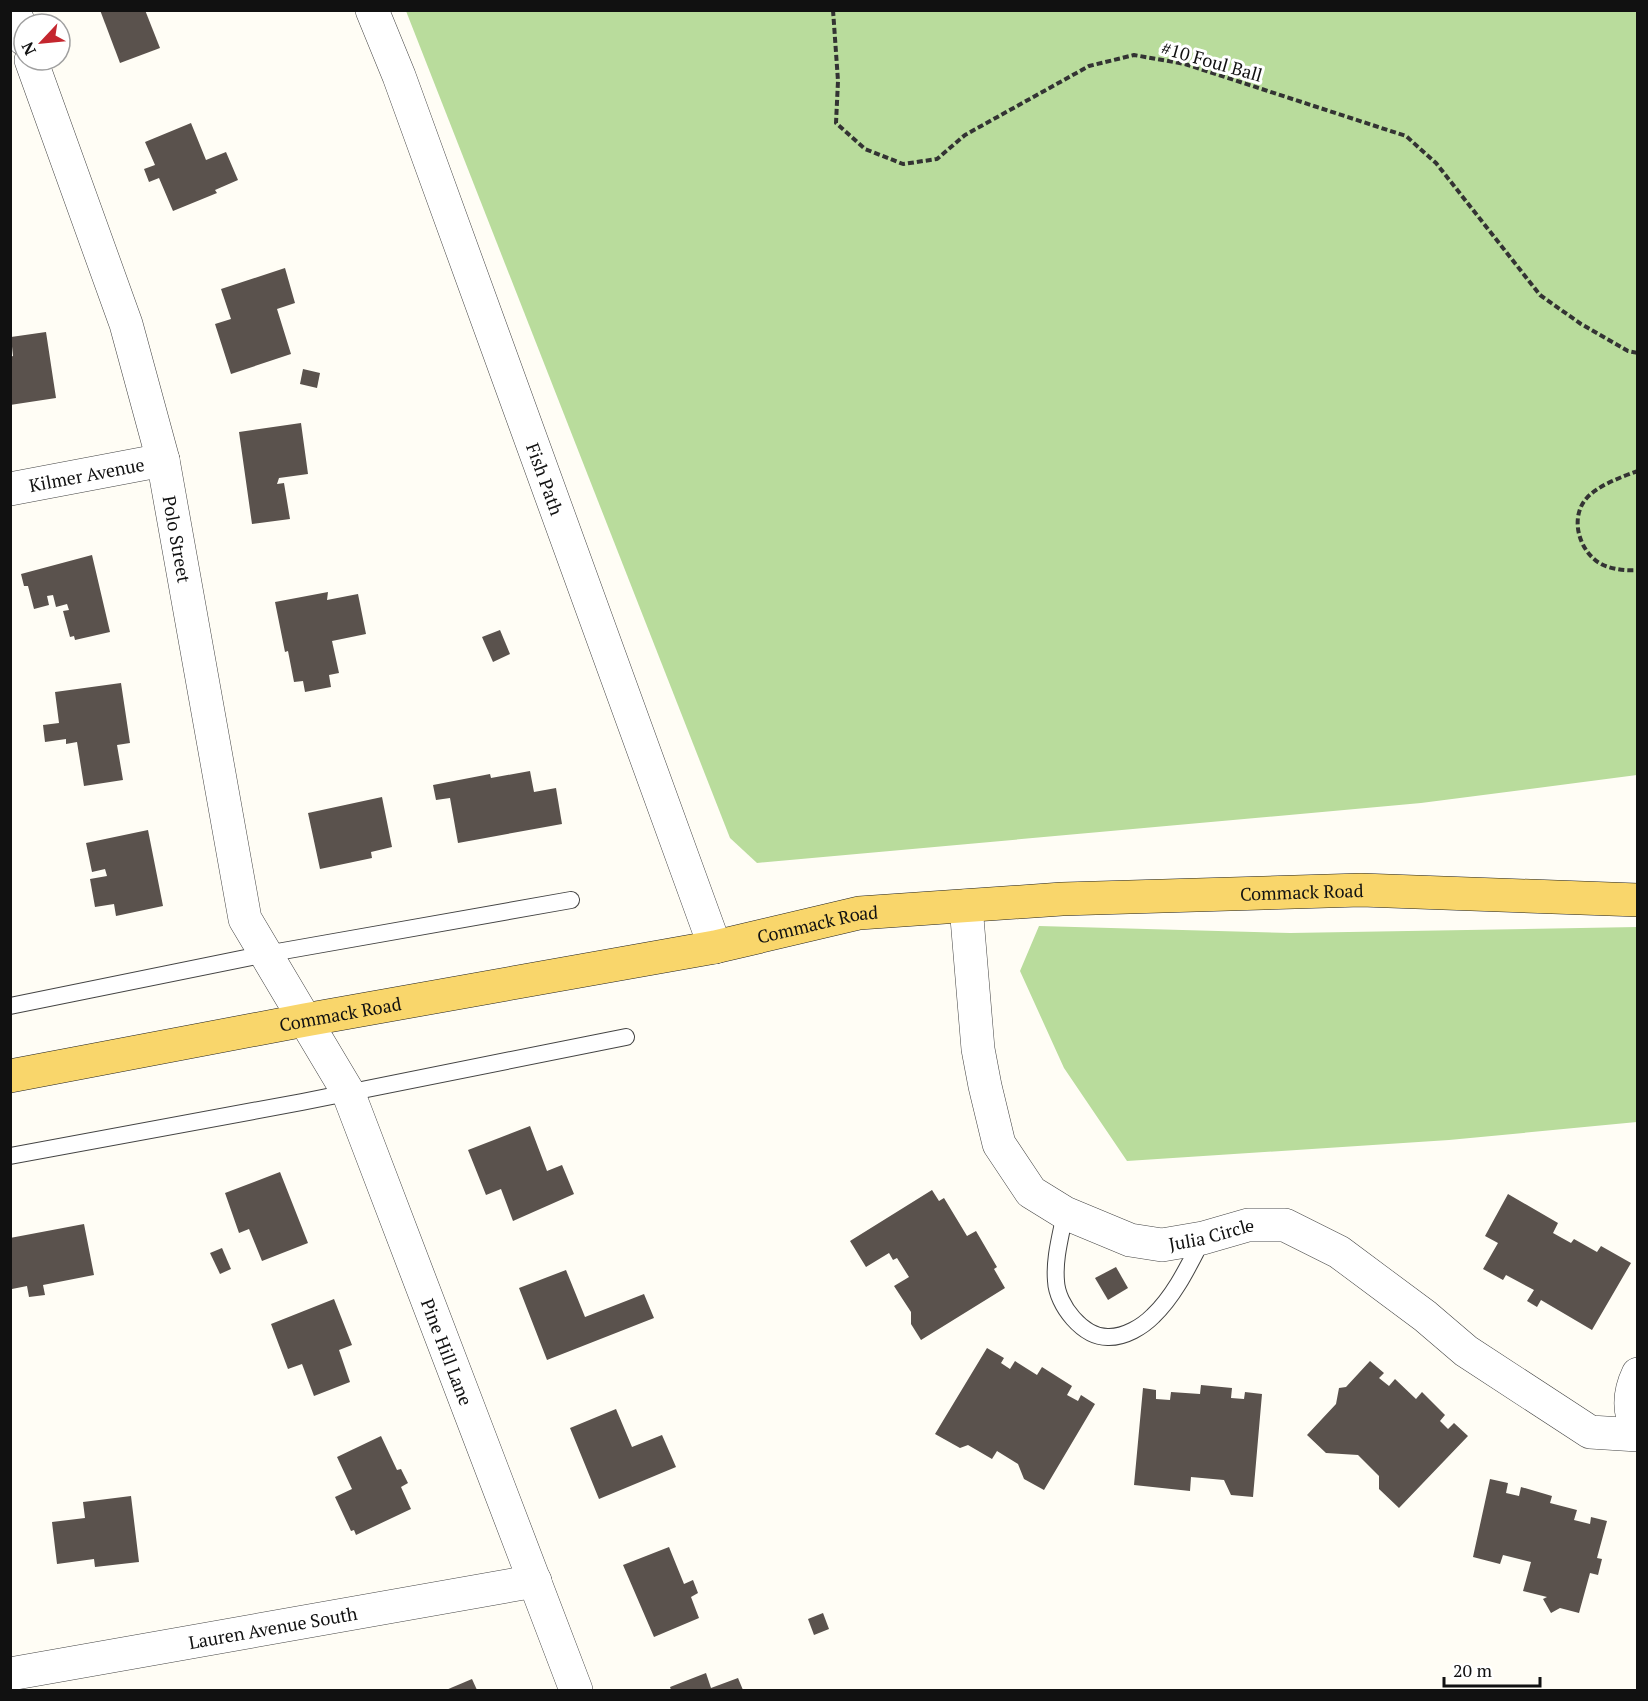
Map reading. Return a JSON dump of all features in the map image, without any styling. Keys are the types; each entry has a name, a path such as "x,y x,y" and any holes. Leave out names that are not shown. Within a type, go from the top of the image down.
{"main road":[{"name":"Commack Road","path":"10,1076 715,946 859,913 1074,898 1361,890 1638,900"}],"street":[{"name":"Fish Path","path":"372,10 399,76 715,946"},
{"name":"Polo Street","path":"35,72 126,324 163,460 245,919 305,1020"},
{"name":"Kilmer Avenue","path":"10,489 163,460"},
{"name":"Julia Circle","path":"966,906 978,1049 999,1144 1031,1192 1065,1213 1130,1240 1162,1245 1203,1238 1248,1225 1285,1225 1339,1252 1425,1316 1466,1351 1590,1432 1638,1434 1631,1415 1630,1395 1638,1374"},
{"name":"Pine Hill Lane","path":"305,1020 348,1092 576,1690"},
{"name":"Lauren Avenue South","path":"10,1674 534,1581"}],"lane":[{"path":"10,1006 266,954 571,900"},
{"path":"10,1156 626,1037"},
{"path":"1065,1213 1057,1252 1056,1282 1059,1296 1076,1322 1097,1335 1107,1337 1123,1335 1152,1317 1166,1301 1203,1238"}],"path":[{"name":"#10 Foul Ball","path":"834,10 838,81 836,123 865,149 903,164 937,159 965,135 1089,66 1134,55 1185,64 1406,136 1436,162 1540,295 1581,324 1628,351 1638,353"},
{"path":"1638,471 1617,479 1586,498 1576,516 1580,536 1593,558 1611,568 1638,570"}],"green space":[{"path":"406,11 1637,11 1637,775 1421,803 757,863 730,838"},
{"path":"1039,926 1290,933 1637,927 1637,1122 1449,1140 1127,1161 1064,1068 1020,971"}],"building":[{"path":"100,10 145,10 160,48 120,63"},
{"path":"191,123 206,160 226,152 238,180 215,190 217,193 173,211 159,178 149,182 144,169 155,165 145,142"},
{"path":"285,268 295,303 277,309 291,354 231,374 215,324 231,319 221,289"},
{"path":"46,332 56,398 10,405 10,357 13,356 11,337"},
{"path":"303,369 320,373 317,388 300,384"},
{"path":"301,423 308,474 279,478 277,484 284,483 290,519 252,524 239,432"},
{"path":"92,555 110,632 75,640 74,636 70,637 63,611 69,610 67,604 56,607 53,595 47,596 49,605 34,609 28,586 24,586 21,574"},
{"path":"328,592 327,600 358,594 366,634 332,641 339,673 329,675 331,687 305,692 303,681 294,682 288,651 285,652 275,602"},
{"path":"500,630 510,654 493,662 482,637"},
{"path":"121,683 130,743 117,745 123,780 84,786 77,742 66,744 66,739 45,742 43,725 59,723 55,692"},
{"path":"530,771 534,792 556,788 562,824 458,843 450,798 436,800 433,785 490,774 491,778"},
{"path":"382,797 392,847 371,852 372,858 320,869 308,813"},
{"path":"148,830 163,906 116,916 114,904 95,907 90,879 107,876 105,869 92,872 86,843"},
{"path":"530,1126 547,1171 562,1165 574,1194 513,1221 501,1189 486,1195 468,1150"},
{"path":"280,1172 308,1243 262,1261 249,1229 239,1233 225,1193"},
{"path":"932,1190 939,1201 944,1198 967,1236 976,1231 997,1267 994,1269 1005,1288 921,1340 911,1324 911,1312 894,1286 909,1277 897,1258 893,1260 889,1253 866,1267 850,1241"},
{"path":"1508,1194 1558,1223 1553,1233 1571,1243 1574,1239 1597,1252 1601,1246 1631,1263 1592,1330 1541,1300 1537,1307 1527,1301 1534,1290 1506,1275 1503,1280 1483,1269 1498,1243 1485,1236"},
{"path":"84,1224 94,1275 43,1285 45,1295 29,1297 27,1286 12,1289 10,1238"},
{"path":"222,1248 231,1269 220,1274 210,1253"},
{"path":"1116,1267 1128,1288 1108,1300 1095,1278"},
{"path":"566,1270 585,1317 644,1294 654,1318 547,1360 519,1288"},
{"path":"334,1299 352,1345 339,1350 350,1382 314,1396 302,1364 288,1369 271,1324"},
{"path":"987,1348 1004,1358 1001,1363 1010,1369 1015,1361 1037,1375 1042,1367 1072,1386 1067,1395 1078,1401 1081,1395 1095,1404 1044,1490 1024,1479 1018,1464 997,1451 992,1459 968,1445 960,1448 935,1434"},
{"path":"1370,1361 1384,1373 1379,1378 1389,1386 1395,1379 1416,1399 1422,1392 1445,1415 1440,1421 1448,1429 1454,1423 1468,1436 1399,1508 1379,1489 1379,1476 1358,1455 1326,1453 1307,1435 1336,1404 1339,1388 1346,1387"},
{"path":"1201,1385 1232,1388 1231,1398 1244,1399 1245,1392 1262,1394 1253,1497 1231,1495 1224,1480 1191,1477 1190,1491 1134,1485 1143,1388 1156,1390 1156,1399 1170,1400 1171,1392 1200,1394"},
{"path":"616,1409 632,1447 662,1435 676,1467 599,1499 570,1428"},
{"path":"381,1436 397,1470 401,1469 408,1483 401,1487 411,1509 356,1535 354,1530 351,1531 335,1497 352,1489 337,1457"},
{"path":"1490,1479 1508,1483 1506,1493 1519,1496 1521,1487 1552,1496 1550,1503 1577,1510 1574,1520 1590,1524 1591,1517 1607,1521 1597,1558 1602,1559 1598,1575 1590,1573 1579,1613 1560,1608 1551,1613 1543,1599 1547,1597 1523,1591 1531,1562 1503,1555 1500,1564 1473,1557"},
{"path":"131,1496 139,1562 95,1567 94,1559 57,1564 52,1522 85,1518 83,1502"},
{"path":"669,1547 684,1584 693,1580 698,1593 691,1597 699,1618 654,1637 623,1565"},
{"path":"823,1613 829,1629 814,1635 808,1619"},
{"path":"706,1673 711,1688 738,1678 743,1690 671,1690 670,1687"},
{"path":"472,1679 477,1690 446,1690"}]}
